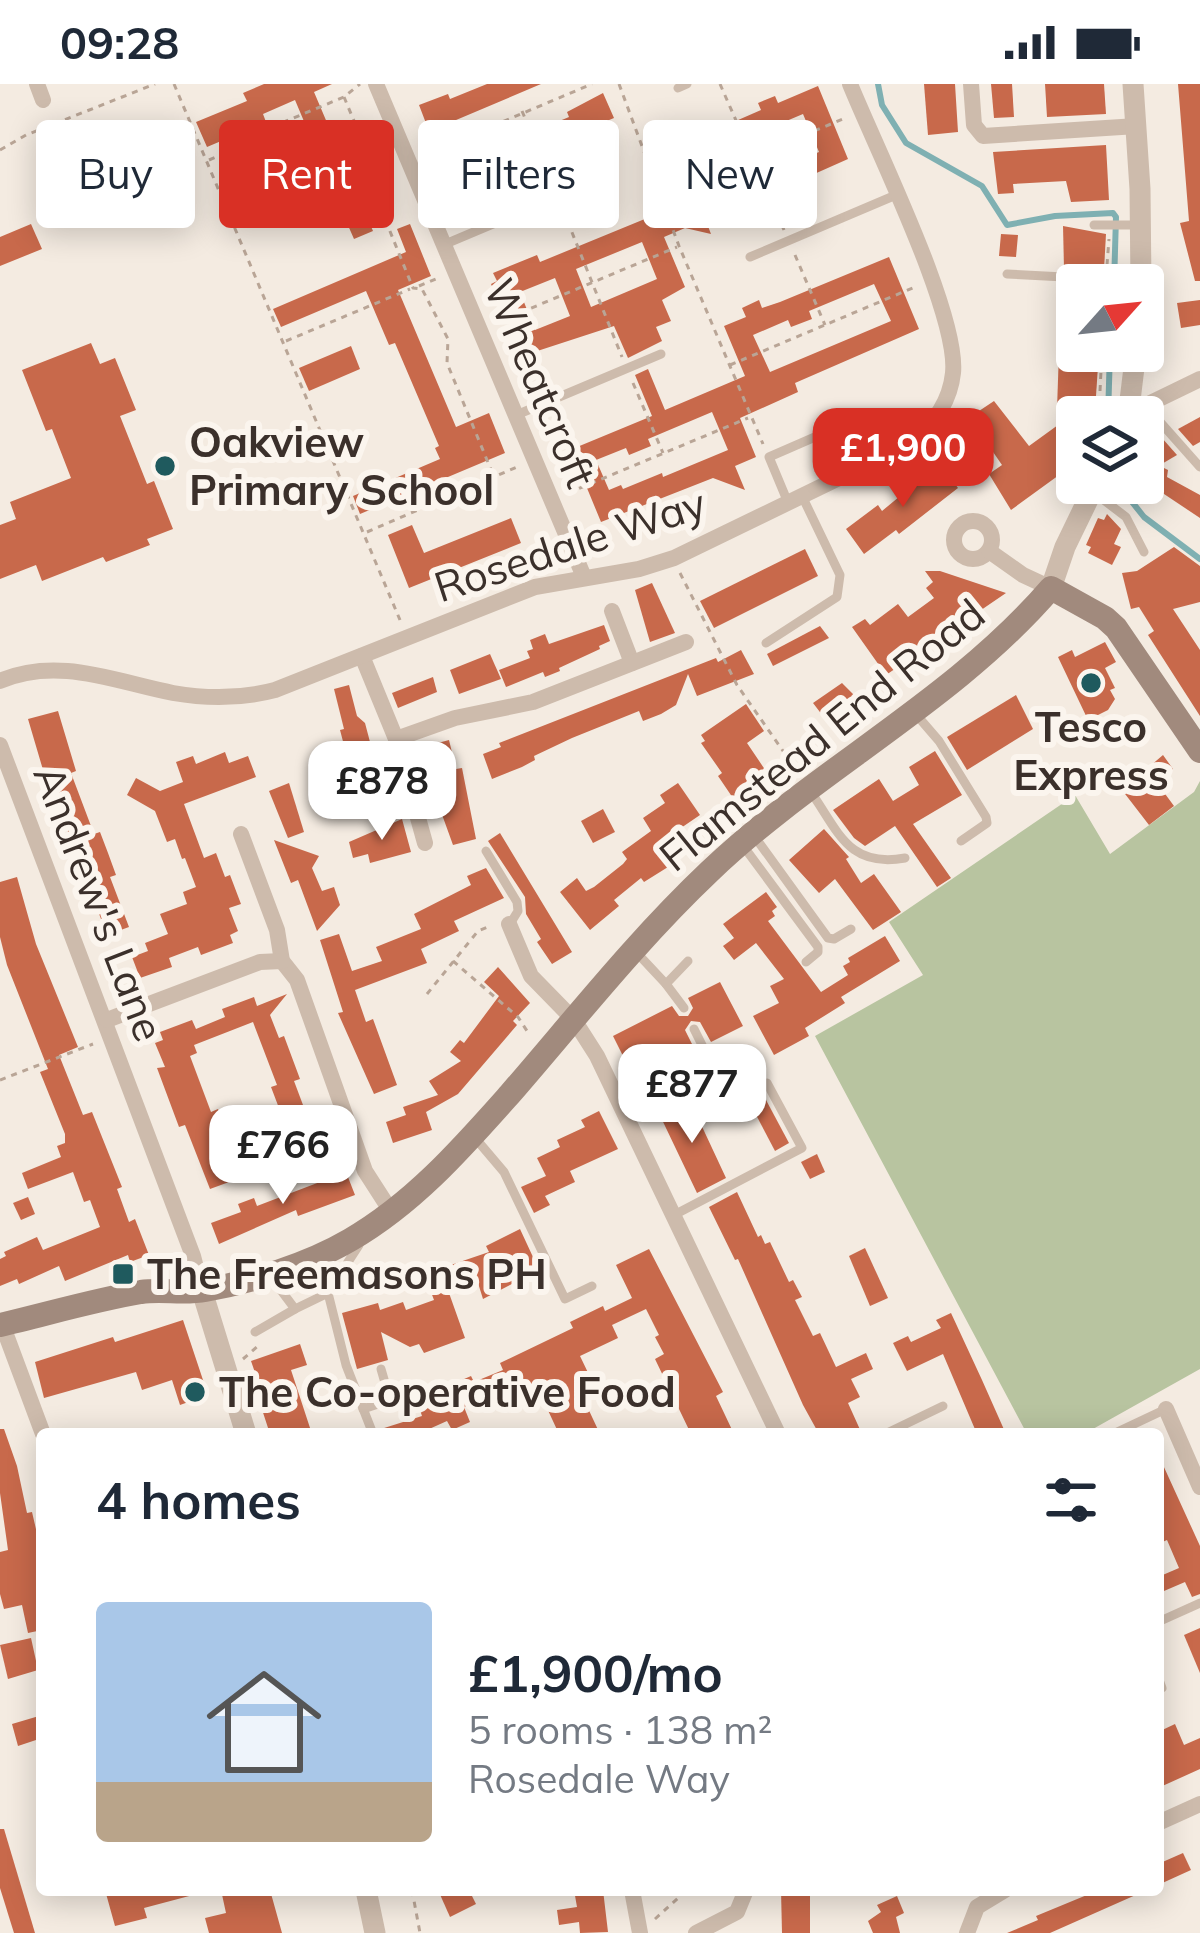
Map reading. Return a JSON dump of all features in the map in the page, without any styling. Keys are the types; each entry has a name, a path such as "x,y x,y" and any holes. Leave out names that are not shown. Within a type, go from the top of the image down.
{"main road":[{"name":"Flamstead End Road","path":"1,1324 146,1291 202,1291 268,1273 347,1242 381,1220 473,1135 634,949 746,838 1003,641 1051,588"},
{"path":"1051,588 1116,628 1200,751"}],"street":[{"name":"Wheatcroft","path":"376,84 584,577"},
{"name":"Rosedale Way","path":"0,681 51,669 96,673 205,697 253,696 310,679 535,586 674,558 896,453 938,416 947,397 954,358 930,280 850,84"},
{"path":"971,84 974,124 982,136 1137,126"},
{"path":"1130,264 1122,225 1137,126 1133,84"},
{"path":"1164,397 1200,379"},
{"path":"989,551 1051,588 1087,504"},
{"path":"612,611 632,663"},
{"path":"396,739 455,718 533,701 686,642"},
{"path":"362,656 396,739 425,843"},
{"name":"Andrew's Lane","path":"0,746 194,1256 202,1291"},
{"path":"346,810 412,792"},
{"path":"241,835 277,930 282,961 296,980 381,1220"},
{"path":"514,918 531,976 574,1020 597,1056 775,1428"},
{"path":"109,1028 260,962 282,961"},
{"path":"202,1291 239,1428"},
{"path":"1,1324 41,1428"},
{"path":"1166,1409 1200,1486"},
{"path":"1164,1821 1198,1811"},
{"path":"367,1896 375,1933"},
{"path":"633,1896 639,1931"},
{"path":"696,1933 733,1925 745,1896"},
{"path":"967,1933 977,1907 995,1896"}],"lane":[{"path":"750,257 896,195"},
{"path":"1094,225 1122,225"},
{"path":"443,245 483,228"},
{"path":"1007,274 1056,276"},
{"path":"514,416 661,354"},
{"path":"766,643 837,598 840,575 769,457 854,419"},
{"path":"1164,437 1200,467"},
{"path":"1112,504 1126,517 1144,551"},
{"path":"914,712 939,741 986,817 987,823 961,841"},
{"path":"808,788 851,850 862,858 905,858"},
{"path":"746,838 828,938 851,929"},
{"path":"746,838 818,947 806,962"},
{"path":"486,851 518,902 514,918"},
{"path":"634,949 684,1008"},
{"path":"666,984 688,961"},
{"path":"694,1029 712,1065"},
{"path":"674,1215 802,1148 767,1083"},
{"path":"473,1135 503,1172 565,1299 592,1286"},
{"path":"255,1332 328,1293 381,1220"},
{"path":"268,1273 295,1309"},
{"path":"328,1293 346,1365 371,1428"},
{"path":"363,1409 390,1400 381,1370"},
{"path":"897,1428 943,1406"},
{"path":"1126,1428 1166,1409"},
{"path":"1164,1619 1200,1603"}],"path":[{"path":"0,150 51,124 155,84"},
{"path":"174,84 407,638"},
{"path":"207,160 344,97 361,84"},
{"path":"407,162 592,84"},
{"path":"619,84 643,152"},
{"path":"719,84 734,120"},
{"path":"344,97 362,140 359,155 413,288"},
{"path":"522,111 526,120"},
{"path":"817,129 861,112"},
{"path":"1112,264 1122,225"},
{"path":"570,228 663,453"},
{"path":"672,228 769,457"},
{"path":"783,228 825,325"},
{"path":"478,330 679,246"},
{"path":"284,342 454,271"},
{"path":"728,366 930,280"},
{"path":"413,288 428,295 448,339 447,363 494,477"},
{"path":"1100,391 1102,372"},
{"path":"550,501 751,417"},
{"path":"365,533 533,460"},
{"path":"674,558 737,685 808,788"},
{"path":"427,994 478,931 514,918"},
{"path":"453,961 518,1017 545,1053"},
{"path":"0,1081 109,1028"},
{"path":"226,1372 258,1348 255,1332"},
{"path":"413,1896 420,1933"},
{"path":"639,1931 680,1896"}],"green space":[{"path":"1200,781 1200,1369 1095,1428 1024,1428 815,1036 923,975 889,922 1075,795 1110,854 1194,792"}],"building":[{"path":"264,84 332,84 314,92 326,120 303,120 295,100 263,114 265,120 219,120 219,142 207,147 196,122 247,101 243,93"},
{"path":"487,84 541,84 456,120 425,120 419,105 448,94 450,99"},
{"path":"924,84 955,84 958,132 928,135"},
{"path":"991,84 1012,84 1014,117 994,118"},
{"path":"1045,84 1104,84 1106,114 1047,117"},
{"path":"1178,84 1200,84 1200,281 1195,281 1180,223 1189,221"},
{"path":"818,86 848,159 817,173 817,120 806,120 803,114 789,120 738,120 761,110 758,103 775,96 778,103"},
{"path":"603,93 614,118 562,120 569,117 567,112"},
{"path":"1106,145 1109,200 1071,202 1066,181 1013,184 1014,193 998,194 993,152"},
{"path":"643,220 643,228 685,228 664,237 685,287 662,300 671,321 656,327 662,341 628,358 614,326 522,356 491,284 497,281 493,273 537,255 540,262","holes":["642,242 657,279 591,307 576,269","555,278 570,316 535,330 520,292"]},
{"path":"31,224 42,249 0,266 0,237"},
{"path":"410,224 431,276 398,290 456,427 489,413 505,453 360,514 353,496 440,459 435,448 439,446 395,343 389,345 366,291 281,327 273,309 406,252 397,229"},
{"path":"1063,226 1106,234 1104,264 1064,264"},
{"path":"349,228 372,228 373,231 354,239"},
{"path":"1001,234 1018,235 1016,257 999,256"},
{"path":"889,257 919,329 795,383 798,392 740,418 756,457 735,466 745,490 713,478 601,522 582,476 576,478 565,452 652,416 635,375 648,369 665,410 745,376 724,326 746,317 742,308 759,300 762,308","holes":["874,284 891,321 770,372 753,335 788,320 791,327 812,319 809,311","712,412 728,450 663,477 662,473 609,490 596,460 626,448 629,455 651,446 648,439"]},
{"path":"1200,300 1200,325 1181,328 1177,303"},
{"path":"91,343 100,364 115,358 136,410 120,416 147,484 154,481 173,529 147,539 150,545 42,581 36,565 0,579 0,525 16,519 10,502 71,478 22,370"},
{"path":"351,346 360,369 309,391 299,368"},
{"path":"1058,372 1098,372 1096,396 1057,396"},
{"path":"994,401 1029,446 1056,426 1056,477 1011,510 989,474 1002,465 980,433 987,428 976,413"},
{"path":"1200,417 1200,442 1193,446 1178,429"},
{"path":"1164,440 1177,455 1164,463"},
{"path":"940,463 958,488 899,534 896,530 864,554 846,529 878,505 882,511"},
{"path":"1164,468 1167,477 1200,495 1200,518 1164,494"},
{"path":"1107,514 1121,529 1114,544 1121,547 1112,565 1088,553 1091,547 1086,545 1098,518 1104,520"},
{"path":"511,518 521,543 409,588 388,535 412,525 424,553"},
{"path":"1174,547 1200,566 1200,602 1173,609 1200,650 1200,716 1148,635 1154,631 1139,607 1131,609 1122,573 1137,571"},
{"path":"805,549 818,576 714,628 700,601"},
{"path":"925,571 940,571 1006,593 886,675 852,627 865,619 870,625 898,604 908,617 934,598 926,588 933,582"},
{"path":"652,583 675,633 650,642 635,590"},
{"path":"604,625 610,641 600,649 560,671 545,677 543,672 506,687 499,670 530,658 530,640 545,634 549,644"},
{"path":"820,626 829,638 773,666 767,654"},
{"path":"1105,642 1116,662 1105,668 1115,699 1108,710 1088,720 1058,657 1072,650 1075,657"},
{"path":"741,650 754,674 697,696 688,674 676,705 661,714 643,721 639,711 572,738 492,779 483,754 501,747 499,743"},
{"path":"490,654 501,679 459,694 450,670"},
{"path":"433,677 437,692 398,708 392,693"},
{"path":"842,683 855,696 864,690 872,703 864,709 866,713 836,733 813,703"},
{"path":"349,685 357,716 365,723 370,742 374,741 386,786 354,795 334,689"},
{"path":"1016,695 1033,729 967,770 947,737"},
{"path":"746,704 764,731 747,743 774,783 739,807 718,776 722,773 701,743 705,741 701,735"},
{"path":"58,711 76,771 71,773 94,834 100,832 108,853 116,875 110,877 129,927 107,935 92,895 98,892 75,832 69,834 46,780 28,719"},
{"path":"449,740 456,769 462,768 476,839 453,845 437,810 423,747"},
{"path":"935,751 962,795 913,824 951,878 937,887 895,826 865,846 833,810 879,779 893,801 919,785 909,767"},
{"path":"225,752 229,763 248,756 256,777 184,804 204,858 216,853 225,877 230,875 241,904 229,908 238,931 230,935 233,943 201,955 198,947 169,958 172,967 140,978 132,957 148,951 145,943 168,934 160,914 187,904 183,892 196,887 175,839 167,842 155,811 127,795 136,778 160,791 183,782 176,762 193,756 196,764"},
{"path":"1163,755 1173,769 1161,778 1165,784 1160,787 1174,806 1149,825 1122,790"},
{"path":"289,783 304,832 288,838 269,791"},
{"path":"678,783 700,815 678,830 684,840 660,856 668,867 644,882 641,878 614,900 619,906 590,930 560,892 577,878 586,891 623,864 627,859 622,852 651,831 643,818 665,803 660,795"},
{"path":"603,809 615,832 593,843 581,821"},
{"path":"402,819 411,852 370,863 368,854 353,858 349,842"},
{"path":"824,829 849,857 861,883 874,874 901,912 873,930 835,879 819,893 789,860"},
{"path":"500,833 572,952 552,964 537,942 541,939 526,914 525,897 488,841"},
{"path":"274,840 319,856 312,868 322,891 334,887 340,905 317,931 298,880 291,883"},
{"path":"486,868 504,898 454,921 459,931 421,949 427,963 355,990 366,1022 373,1019 397,1085 374,1094 338,1013 343,1012 320,940 339,934 352,971 382,961 376,947 421,929 414,914 471,885 467,876"},
{"path":"17,877 36,944 78,1047 59,1055 83,1115 92,1112 122,1187 117,1189 129,1222 135,1219 149,1255 130,1262 128,1255 65,1281 59,1266 19,1284 17,1279 0,1286 4,1252 37,1237 43,1250 100,1227 73,1172 28,1189 22,1173 61,1157 57,1146 65,1143 65,1134 40,1072 48,1069 0,937 0,882"},
{"path":"766,892 777,907 768,921 821,992 848,975 843,966 850,962 848,958 885,936 900,961 841,997 845,1003 805,1028 809,1036 774,1055 753,1016 779,1003 770,986 784,979 756,943 734,960 723,946 734,938 723,924"},
{"path":"498,967 530,1003 513,1021 517,1025 458,1094 426,1112 432,1130 393,1143 386,1122 406,1115 403,1107 438,1095 429,1081 461,1061 450,1052 460,1040 464,1043 499,996 484,982"},
{"path":"720,982 743,1026 711,1042 700,1022 691,1021 685,1030 692,1044 675,1053 671,1044 628,1066 613,1036 672,1006 679,1016 688,1016 693,1008 688,998"},
{"path":"287,994 270,1015 279,1038 284,1036 300,1079 294,1081 315,1137 293,1145 253,1022 194,1045 197,1053 190,1056 211,1112 218,1109 240,1178 210,1189 185,1125 179,1127 157,1068 165,1067 155,1043 163,1040 160,1032 192,1020 196,1029 225,1017 222,1009 254,997 257,1006"},
{"path":"759,1087 789,1143 775,1151 745,1094"},
{"path":"670,1098 676,1111 684,1107 691,1122 698,1118 726,1178 697,1193 655,1105"},
{"path":"599,1111 618,1149 570,1171 575,1182 545,1196 550,1205 534,1213 521,1187 546,1176 537,1158 560,1147 557,1140 585,1127 581,1120"},
{"path":"817,1154 825,1172 810,1179 801,1162"},
{"path":"346,1172 355,1195 298,1216 296,1210 219,1244 211,1223 241,1212 238,1204 254,1198 257,1206"},
{"path":"737,1192 758,1237 765,1244 770,1242 789,1282 793,1280 802,1297 795,1300 813,1336 820,1333 836,1367 866,1353 873,1369 851,1379 860,1397 848,1403 859,1428 816,1428 709,1207"},
{"path":"28,1197 35,1214 21,1220 13,1203"},
{"path":"520,1229 539,1270 483,1299 478,1283 449,1293 465,1338 424,1353 419,1344 410,1347 381,1332 388,1360 357,1369 342,1313 378,1303 380,1310 403,1302 406,1310 434,1300 428,1284 445,1278 442,1268 489,1252 486,1246"},
{"path":"865,1248 888,1298 870,1306 849,1256"},
{"path":"649,1249 723,1392 716,1396 731,1428 688,1428 655,1359 664,1354 646,1309 612,1325 618,1338 580,1356 592,1381 578,1387 597,1428 556,1428 539,1391 523,1399 517,1385 464,1407 470,1422 456,1428 447,1421 431,1428 384,1428 422,1416 420,1410 439,1402 435,1394 439,1390 471,1376 474,1382 503,1370 500,1363 573,1328 570,1322 632,1298 616,1265"},
{"path":"951,1313 1003,1428 974,1428 943,1354 907,1371 893,1343 908,1336 911,1342 941,1328 936,1320"},
{"path":"183,1320 208,1395 180,1405 172,1380 142,1390 136,1372 44,1398 35,1362"},
{"path":"300,1344 307,1365 291,1370 310,1428 268,1428 251,1361"},
{"path":"0,1429 4,1429 27,1513 32,1512 36,1529 36,1631 28,1633 22,1605 4,1609 0,1594 0,1552 8,1550 0,1493"},
{"path":"1164,1467 1200,1546 1200,1594 1192,1597 1185,1582 1164,1591 1164,1574 1179,1568 1167,1540"},
{"path":"1200,1628 1200,1673 1184,1635"},
{"path":"31,1638 36,1671 8,1679 0,1645"},
{"path":"36,1717 36,1740 18,1746 12,1724"},
{"path":"1175,1724 1184,1745 1200,1738 1200,1769 1164,1785 1164,1729"},
{"path":"0,1829 4,1829 35,1933 14,1933 0,1888"},
{"path":"1183,1853 1191,1870 1164,1882 1164,1861"},
{"path":"107,1896 189,1896 144,1908 147,1918 115,1926"},
{"path":"222,1896 272,1896 282,1933 209,1933 205,1918 226,1913"},
{"path":"441,1896 472,1896 476,1904 450,1917"},
{"path":"575,1896 604,1896 608,1932 580,1933 579,1922 559,1925 557,1910 577,1907"},
{"path":"781,1896 810,1896 810,1933 782,1933"},
{"path":"897,1896 904,1913 896,1917 900,1933 873,1933 868,1921 881,1912 877,1905"},
{"path":"1084,1896 1133,1896 1050,1933 1007,1933 1038,1920 1036,1916"}],"waterway":[{"path":"878,84 882,105 906,143 982,186 1007,225 1113,213 1115,264"},
{"path":"1109,372 1109,396"},
{"path":"1134,504 1200,559"}],"place":[{"name":"Oakview Primary School","path":"165,466"},
{"name":"Tesco Express","path":"1091,683"},
{"name":"The Freemasons PH","path":"123,1274"},
{"name":"The Co-operative Food","path":"195,1392"}]}
